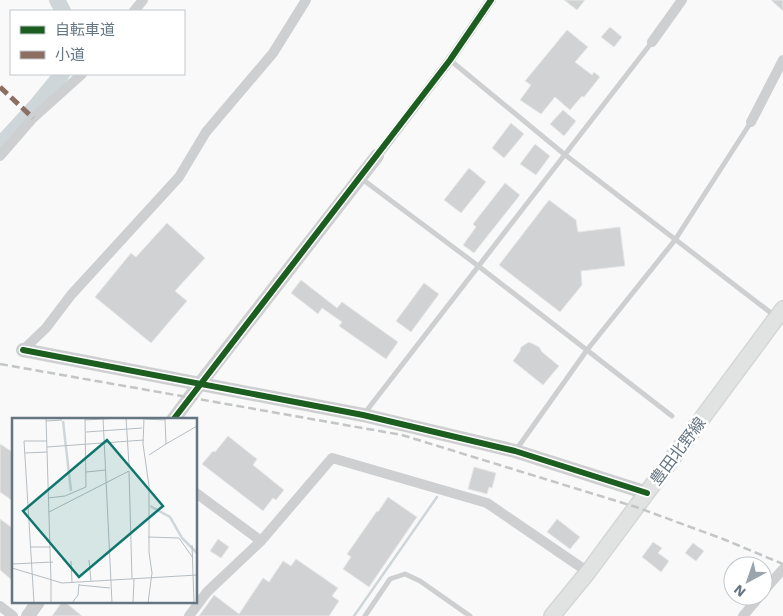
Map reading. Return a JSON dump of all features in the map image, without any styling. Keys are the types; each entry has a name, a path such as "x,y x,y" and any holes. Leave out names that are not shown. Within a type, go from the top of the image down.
{"main road":[{"name":"豊田北野線","path":"552,616 588,572 780,314"}],"street":[{"path":"135,10 143,0"},
{"path":"23,350 46,328 71,295 179,177 206,132 273,53 306,0"},
{"path":"174,418 450,60 491,0"},
{"path":"652,42 682,0"},
{"path":"751,122 783,60"},
{"path":"0,156 33,118 81,75"},
{"path":"23,350 363,415 515,451 647,493"},
{"path":"189,616 207,592 261,541 332,458 487,503 588,572"},
{"path":"198,494 261,541"},
{"path":"773,580 783,569"},
{"path":"28,616 37,604"},
{"path":"0,606 13,616"},
{"path":"743,616 752,606"}],"lane":[{"path":"363,415 652,42"},
{"path":"450,60 564,154 675,240 780,314"},
{"path":"515,451 587,350 675,240 751,122"},
{"path":"360,177 672,416"},
{"path":"364,616 390,579 405,574 420,581 470,616"}],"building":[{"path":"564,0 585,0 577,10"},
{"path":"771,0 783,0 783,11"},
{"path":"610,27 622,37 614,47 601,37"},
{"path":"567,30 588,47 575,62 592,75 594,72 600,77 584,97 582,96 570,110 555,97 541,114 520,100 531,85 525,81"},
{"path":"563,110 576,121 564,136 550,124"},
{"path":"511,123 524,134 504,158 492,148"},
{"path":"535,144 550,156 536,175 520,164"},
{"path":"469,168 486,182 461,213 444,200"},
{"path":"505,183 520,195 474,253 463,245 476,227 473,224"},
{"path":"549,200 576,220 578,232 620,227 625,266 581,271 582,285 560,312 499,265"},
{"path":"167,223 205,258 175,291 187,301 151,343 95,297 131,253 136,257"},
{"path":"301,280 337,308 342,302 398,342 386,359 339,326 342,322 322,308 318,314 291,293"},
{"path":"424,283 439,294 411,332 396,321"},
{"path":"529,342 539,347 542,352 559,366 543,385 513,361 521,347"},
{"path":"228,436 257,459 253,465 284,490 276,500 273,498 263,511 202,464"},
{"path":"0,444 12,452 12,501 0,492"},
{"path":"474,467 496,473 492,488 489,487 487,494 468,489"},
{"path":"388,497 417,517 369,587 343,569 351,557 347,554"},
{"path":"0,519 12,528 12,580 0,570"},
{"path":"557,519 580,537 570,549 547,532"},
{"path":"218,539 229,547 221,558 210,551"},
{"path":"653,542 662,548 658,553 669,561 661,572 642,557"},
{"path":"693,543 704,551 696,561 685,553"},
{"path":"296,559 338,588 332,596 339,601 329,616 199,616 214,595 239,614 263,578 269,582 283,561 291,566"},
{"path":"61,604 67,604 82,616 52,616"}],"waterway":[{"path":"57,0 62,10"},
{"path":"0,145 61,75"},
{"path":"354,616 437,497"}],"railway":[{"path":"0,364 402,435 636,507 723,539 783,564"}],"marked path":[{"path":"0,87 33,118"}],"cycle path":[{"path":"175,418 450,60 491,0"},
{"path":"23,350 363,415 515,451 647,493"}]}
